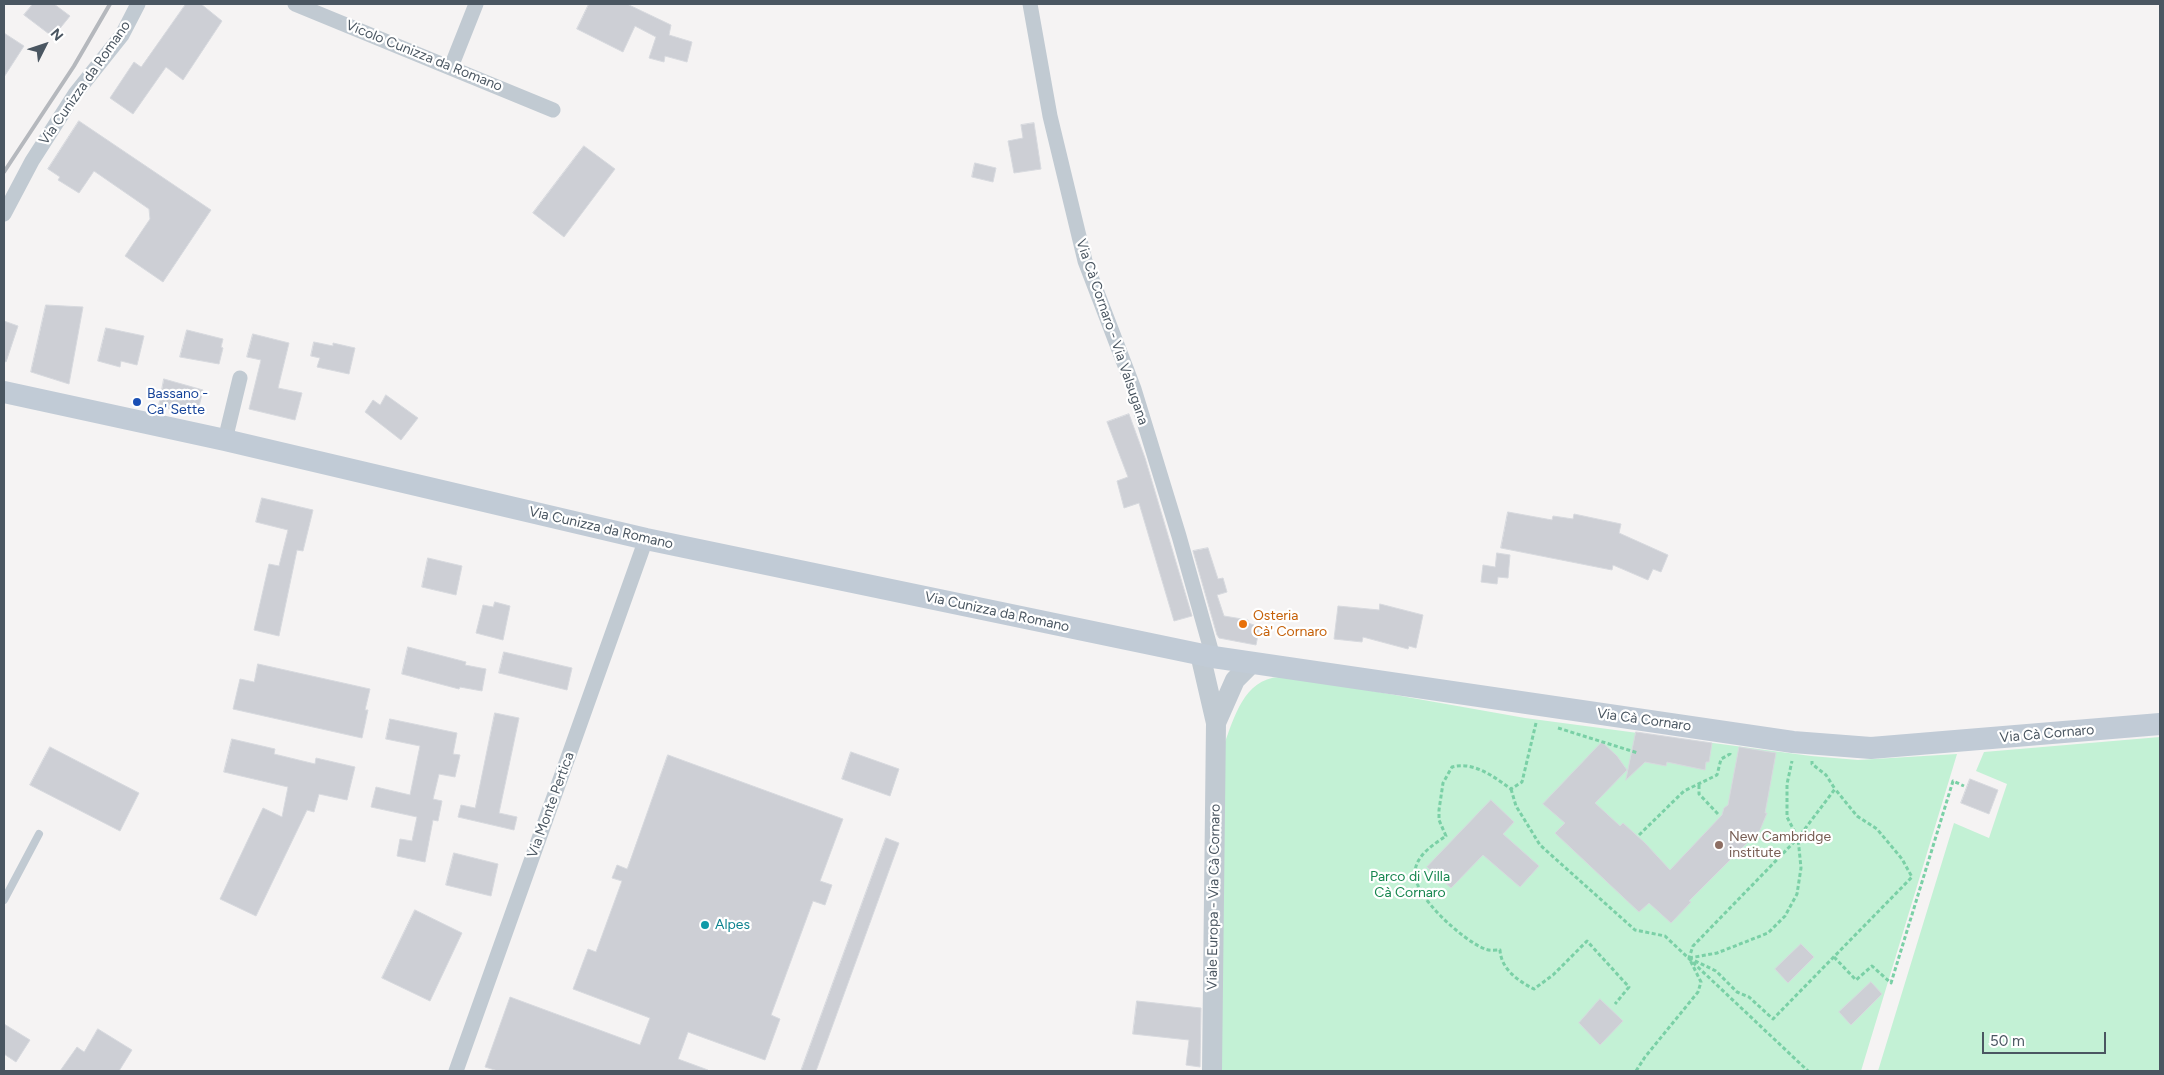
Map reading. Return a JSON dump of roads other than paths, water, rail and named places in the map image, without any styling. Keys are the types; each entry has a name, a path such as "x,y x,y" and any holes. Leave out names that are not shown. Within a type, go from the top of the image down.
{"main road":[{"name":"Via Cunizza da Romano","path":"4,392 225,440 646,539 1207,655"},
{"name":"Via Cà Cornaro","path":"1207,655 1251,664 1734,733 1810,757 1871,748 2160,724"}],"street":[{"name":"Via Cunizza da Romano","path":"4,214 32,161 75,94 122,35 138,4"},
{"name":"Vicolo Cunizza da Romano","path":"295,4 553,110"},
{"path":"451,67 476,4"},
{"name":"Via Cà Cornaro - Via Valsugana","path":"1030,4 1050,116 1085,261 1134,389 1179,536 1207,655"},
{"path":"225,440 240,378"},
{"name":"Via Monte Pertica","path":"456,1071 646,539"},
{"path":"1207,655 1227,678 1231,688"},
{"path":"1207,655 1216,723"},
{"path":"1216,723 1231,688 1240,674 1251,664"},
{"name":"Viale Europa - Via Cà Cornaro","path":"1212,1071 1216,723"}],"lane":[{"path":"4,900 39,834"}],"railway":[{"path":"4,172 74,66 110,4"}],"place":[{"name":"Bassano - Ca' Sette","path":"137,402"},
{"name":"Osteria Cà' Cornaro","path":"1243,624"},
{"name":"New Cambridge institute","path":"1719,845"},
{"name":"Alpes","path":"705,925"}],"park label":[{"name":"Parco di Villa Cà Cornaro","path":"1410,886"}]}
